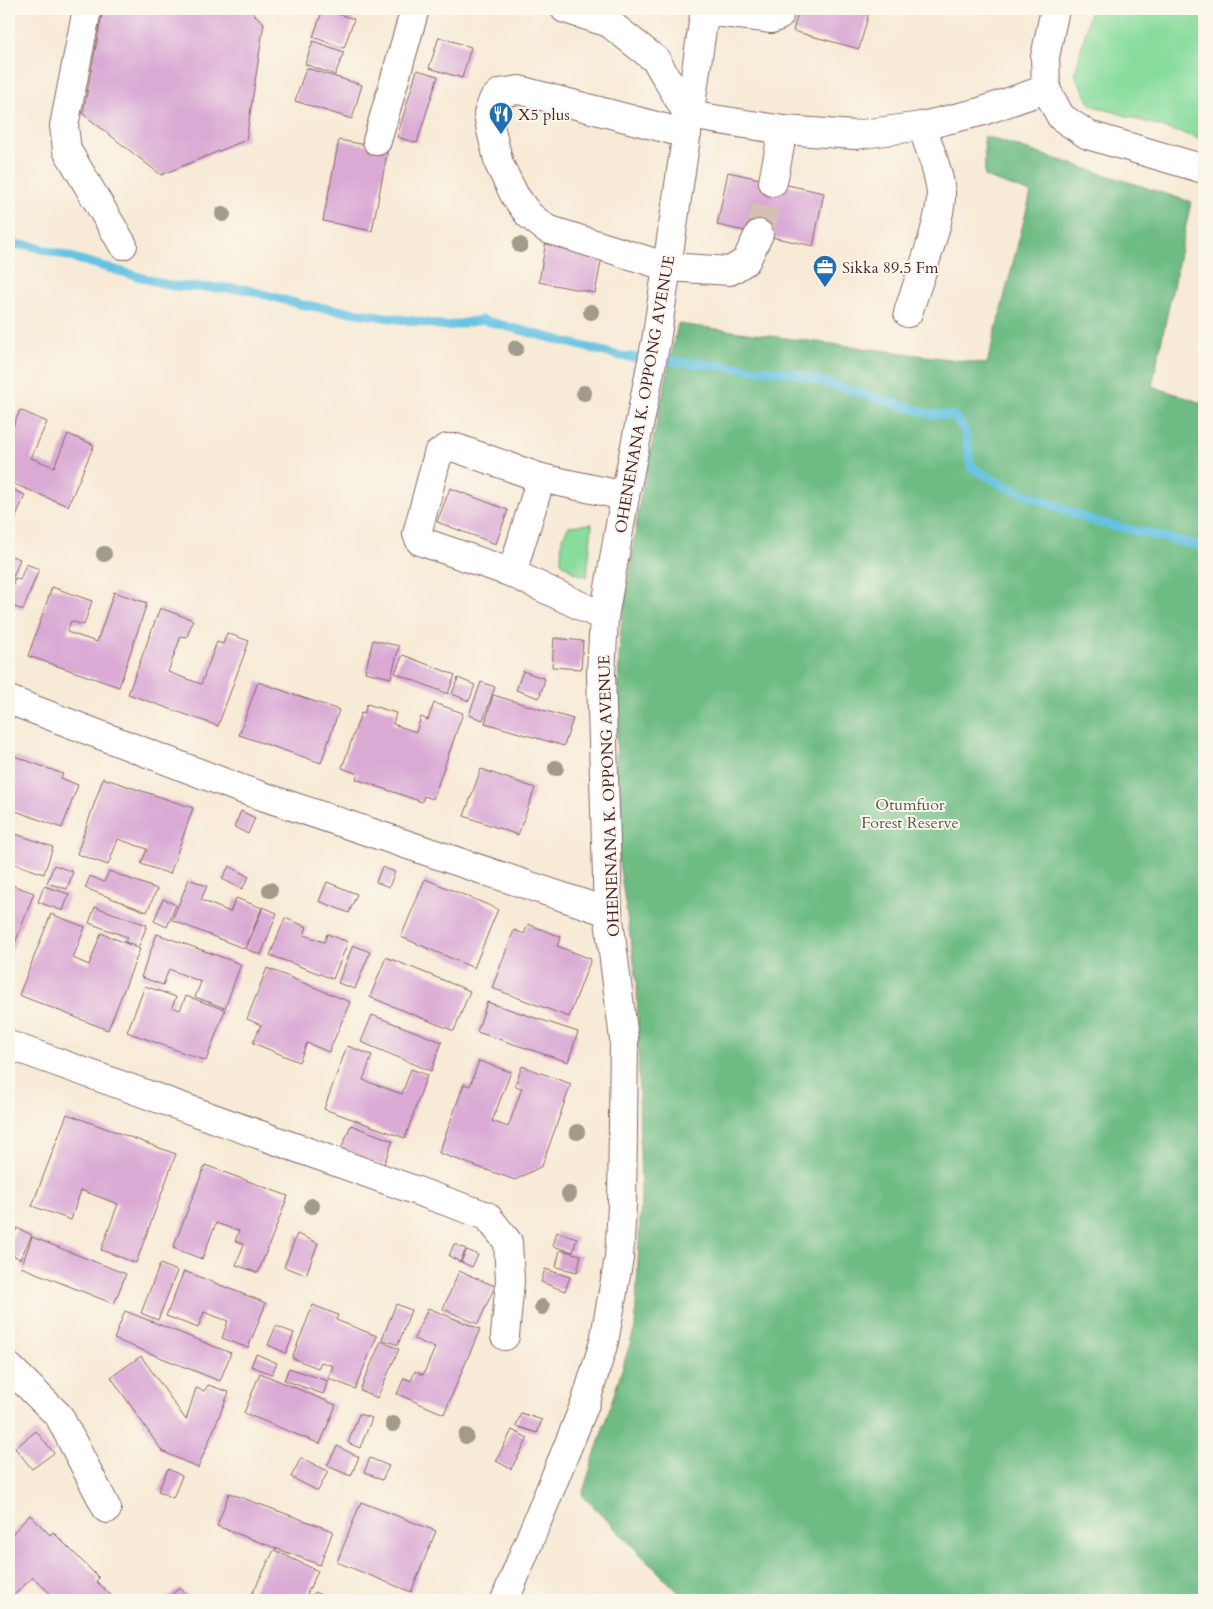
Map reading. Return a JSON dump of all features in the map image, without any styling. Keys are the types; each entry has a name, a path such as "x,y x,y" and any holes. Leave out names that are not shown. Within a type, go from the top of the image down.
{"street":[{"path":"87,9 64,126 67,150 122,245"},
{"path":"377,141 415,9"},
{"path":"565,9 609,23 656,60 688,124"},
{"path":"705,10 772,19 779,16 780,9"},
{"path":"1055,9 1045,57 1046,89 1062,117 1088,135 1204,170"},
{"name":"OHENENANA K. OPPONG AVENUE","path":"505,1600 585,1404 604,1342 619,1258 622,1206 624,1039 608,912 601,674 604,617 625,496 656,341 705,10"},
{"path":"759,234 746,261 730,271 668,267 548,229 529,215 515,196 500,164 488,114 492,100 500,93 519,90 688,124 855,135 922,126 980,112 1046,89"},
{"path":"908,312 938,216 941,195 938,177 922,126"},
{"path":"773,182 783,130"},
{"path":"604,617 512,573 420,541 417,534 438,454 447,448 456,448 540,478 625,496"},
{"path":"512,573 540,478"},
{"path":"9,700 241,789 608,912"},
{"path":"9,1045 487,1216 508,1242 510,1281 505,1336"},
{"path":"9,1366 59,1416 107,1509"}],"green space":[{"path":"1091,9 1204,9 1204,140 1091,105 1075,74"},
{"name":"Otumfuor Forest Reserve","path":"984,136 1191,202 1152,386 1204,404 1204,1600 686,1600 582,1495 635,1328 641,1198 637,982 614,829 620,634 640,500 678,324 987,364 1031,193 985,177"},
{"path":"592,524 587,577 573,572 561,562 562,538 569,526"}],"building":[{"path":"103,9 248,9 264,23 246,140 161,175 83,114"},
{"path":"323,9 354,19 344,48 313,37"},
{"path":"799,9 870,9 859,49 793,31"},
{"path":"439,37 471,47 462,78 429,68"},
{"path":"313,41 344,52 335,75 305,64"},
{"path":"306,68 362,85 352,119 295,101"},
{"path":"417,70 438,76 417,143 397,137"},
{"path":"339,140 388,149 372,231 323,221"},
{"path":"728,172 824,193 813,246 717,225"},
{"path":"546,241 603,252 595,293 539,282"},
{"path":"20,410 47,422 31,458 54,467 68,434 94,445 68,506 9,482 9,436"},
{"path":"9,412 13,414 9,423"},
{"path":"9,488 25,495 14,521 9,519"},
{"path":"450,488 508,510 496,544 437,522"},
{"path":"9,555 20,559 9,588"},
{"path":"26,564 39,569 23,610 9,605 9,595 15,578 20,580"},
{"path":"52,587 92,601 84,625 71,621 67,632 97,642 114,592 147,603 119,687 28,656"},
{"path":"160,608 193,620 187,637 181,636 168,672 201,684 217,642 223,644 227,633 249,641 218,726 128,694"},
{"path":"554,638 583,641 581,669 552,667"},
{"path":"373,640 399,646 391,678 365,672"},
{"path":"403,655 455,675 448,694 395,673"},
{"path":"523,671 545,679 539,698 516,690"},
{"path":"458,678 475,685 469,701 452,694"},
{"path":"258,682 339,710 321,763 239,735"},
{"path":"481,682 495,687 483,720 469,715"},
{"path":"493,695 573,719 564,746 485,723"},
{"path":"434,703 463,713 433,799 424,796 422,802 356,779 358,774 342,768 361,713 364,714 367,704 396,713 393,724 416,732 421,717 428,720"},
{"path":"9,754 63,774 61,778 78,785 62,828 13,810 9,821"},
{"path":"481,769 535,788 518,835 464,816"},
{"path":"103,778 193,808 170,874 141,864 147,849 118,839 108,865 77,854"},
{"path":"241,811 255,818 248,834 234,827"},
{"path":"16,834 53,847 44,874 9,862 9,853"},
{"path":"54,865 73,872 67,889 47,883"},
{"path":"229,866 249,877 242,889 222,879"},
{"path":"382,867 395,872 389,887 376,882"},
{"path":"109,871 157,889 147,912 85,888 90,876 104,882"},
{"path":"189,879 207,886 201,900 230,912 236,898 262,908 245,949 172,920"},
{"path":"425,879 498,909 474,968 401,937"},
{"path":"327,882 357,894 349,913 319,901"},
{"path":"9,884 34,893 9,959"},
{"path":"44,886 69,894 63,911 38,902"},
{"path":"163,899 176,905 167,927 154,921"},
{"path":"95,907 147,925 139,946 125,942 127,937 89,923"},
{"path":"263,907 277,913 261,955 246,949"},
{"path":"51,914 85,927 73,958 89,965 101,933 140,949 108,1030 19,995"},
{"path":"285,918 307,927 304,935 324,942 327,934 348,942 333,979 270,955"},
{"path":"528,924 561,937 557,946 591,959 569,1017 492,988 514,930 524,934"},
{"path":"157,934 241,964 225,1008 195,997 201,982 169,969 163,985 141,977"},
{"path":"353,945 370,952 355,989 338,983"},
{"path":"386,957 470,991 454,1031 370,997"},
{"path":"267,968 350,1002 329,1052 307,1043 299,1062 253,1043 261,1025 247,1019"},
{"path":"145,986 176,997 172,1007 180,1010 186,996 225,1010 206,1061 127,1032"},
{"path":"487,1002 578,1032 568,1062 477,1032"},
{"path":"372,1015 442,1042 431,1071 361,1042"},
{"path":"347,1046 372,1055 363,1080 402,1094 411,1069 427,1075 405,1138 324,1109"},
{"path":"479,1061 511,1072 492,1121 508,1127 522,1088 515,1086 522,1066 571,1084 542,1166 515,1180 439,1153 464,1084 470,1086"},
{"path":"67,1114 176,1154 136,1263 101,1250 118,1204 81,1190 71,1220 32,1206"},
{"path":"351,1125 393,1141 383,1166 341,1149"},
{"path":"205,1165 288,1196 258,1273 236,1265 244,1244 235,1241 239,1231 216,1223 202,1259 173,1248"},
{"path":"17,1228 32,1235 20,1259 9,1253 9,1245"},
{"path":"557,1232 577,1238 573,1252 553,1246"},
{"path":"297,1234 318,1243 306,1275 284,1267"},
{"path":"32,1237 126,1274 114,1304 21,1267"},
{"path":"454,1244 466,1249 460,1262 449,1256"},
{"path":"467,1250 478,1255 472,1267 461,1262"},
{"path":"560,1250 581,1255 577,1272 556,1267"},
{"path":"160,1264 177,1271 158,1320 141,1313"},
{"path":"545,1269 570,1277 565,1291 541,1282"},
{"path":"184,1271 266,1303 248,1348 222,1338 228,1321 204,1312 198,1328 166,1316"},
{"path":"459,1271 495,1286 478,1324 443,1309"},
{"path":"396,1304 411,1310 398,1345 382,1339"},
{"path":"313,1305 338,1315 336,1320 377,1336 355,1389 328,1378 333,1366 321,1362 318,1368 292,1358"},
{"path":"428,1308 480,1329 444,1414 397,1394 404,1378 411,1381 415,1371 423,1375 435,1348 414,1339"},
{"path":"125,1311 231,1353 220,1381 114,1339"},
{"path":"276,1326 294,1333 286,1353 268,1345"},
{"path":"381,1341 399,1349 377,1398 360,1390"},
{"path":"256,1354 277,1363 272,1374 251,1366"},
{"path":"141,1356 186,1420 196,1388 204,1391 208,1385 229,1392 198,1468 162,1451 111,1377"},
{"path":"289,1368 328,1381 323,1394 284,1380"},
{"path":"260,1373 336,1405 320,1444 244,1413"},
{"path":"521,1413 542,1420 537,1433 516,1426"},
{"path":"359,1414 372,1418 360,1448 348,1443"},
{"path":"512,1430 528,1438 511,1469 496,1461"},
{"path":"36,1431 54,1453 32,1469 15,1448"},
{"path":"337,1446 359,1457 351,1476 327,1466"},
{"path":"301,1458 328,1471 318,1491 291,1477"},
{"path":"370,1458 389,1466 382,1480 364,1472"},
{"path":"168,1469 182,1476 173,1498 158,1491"},
{"path":"229,1493 333,1531 320,1565 217,1526"},
{"path":"361,1502 436,1531 411,1592 337,1562"},
{"path":"30,1515 50,1535 53,1532 99,1578 96,1581 113,1597 109,1600 57,1600 33,1577 9,1600 9,1537"},
{"path":"274,1550 318,1571 304,1600 249,1600"},
{"path":"180,1588 191,1600 165,1600"},
{"path":"315,1592 330,1600 310,1600"}],"waterway":[{"path":"9,245 28,245 172,286 244,289 303,305 447,326 482,320 620,356 793,373 929,414 954,416 965,431 971,467 1003,485 1093,521 1200,546 1204,550"}],"tunnel":[{"path":"759,234 773,182"}],"place":[{"name":"X5 plus","path":"501,135"},
{"name":"Sikka 89.5 Fm","path":"825,288"}]}
